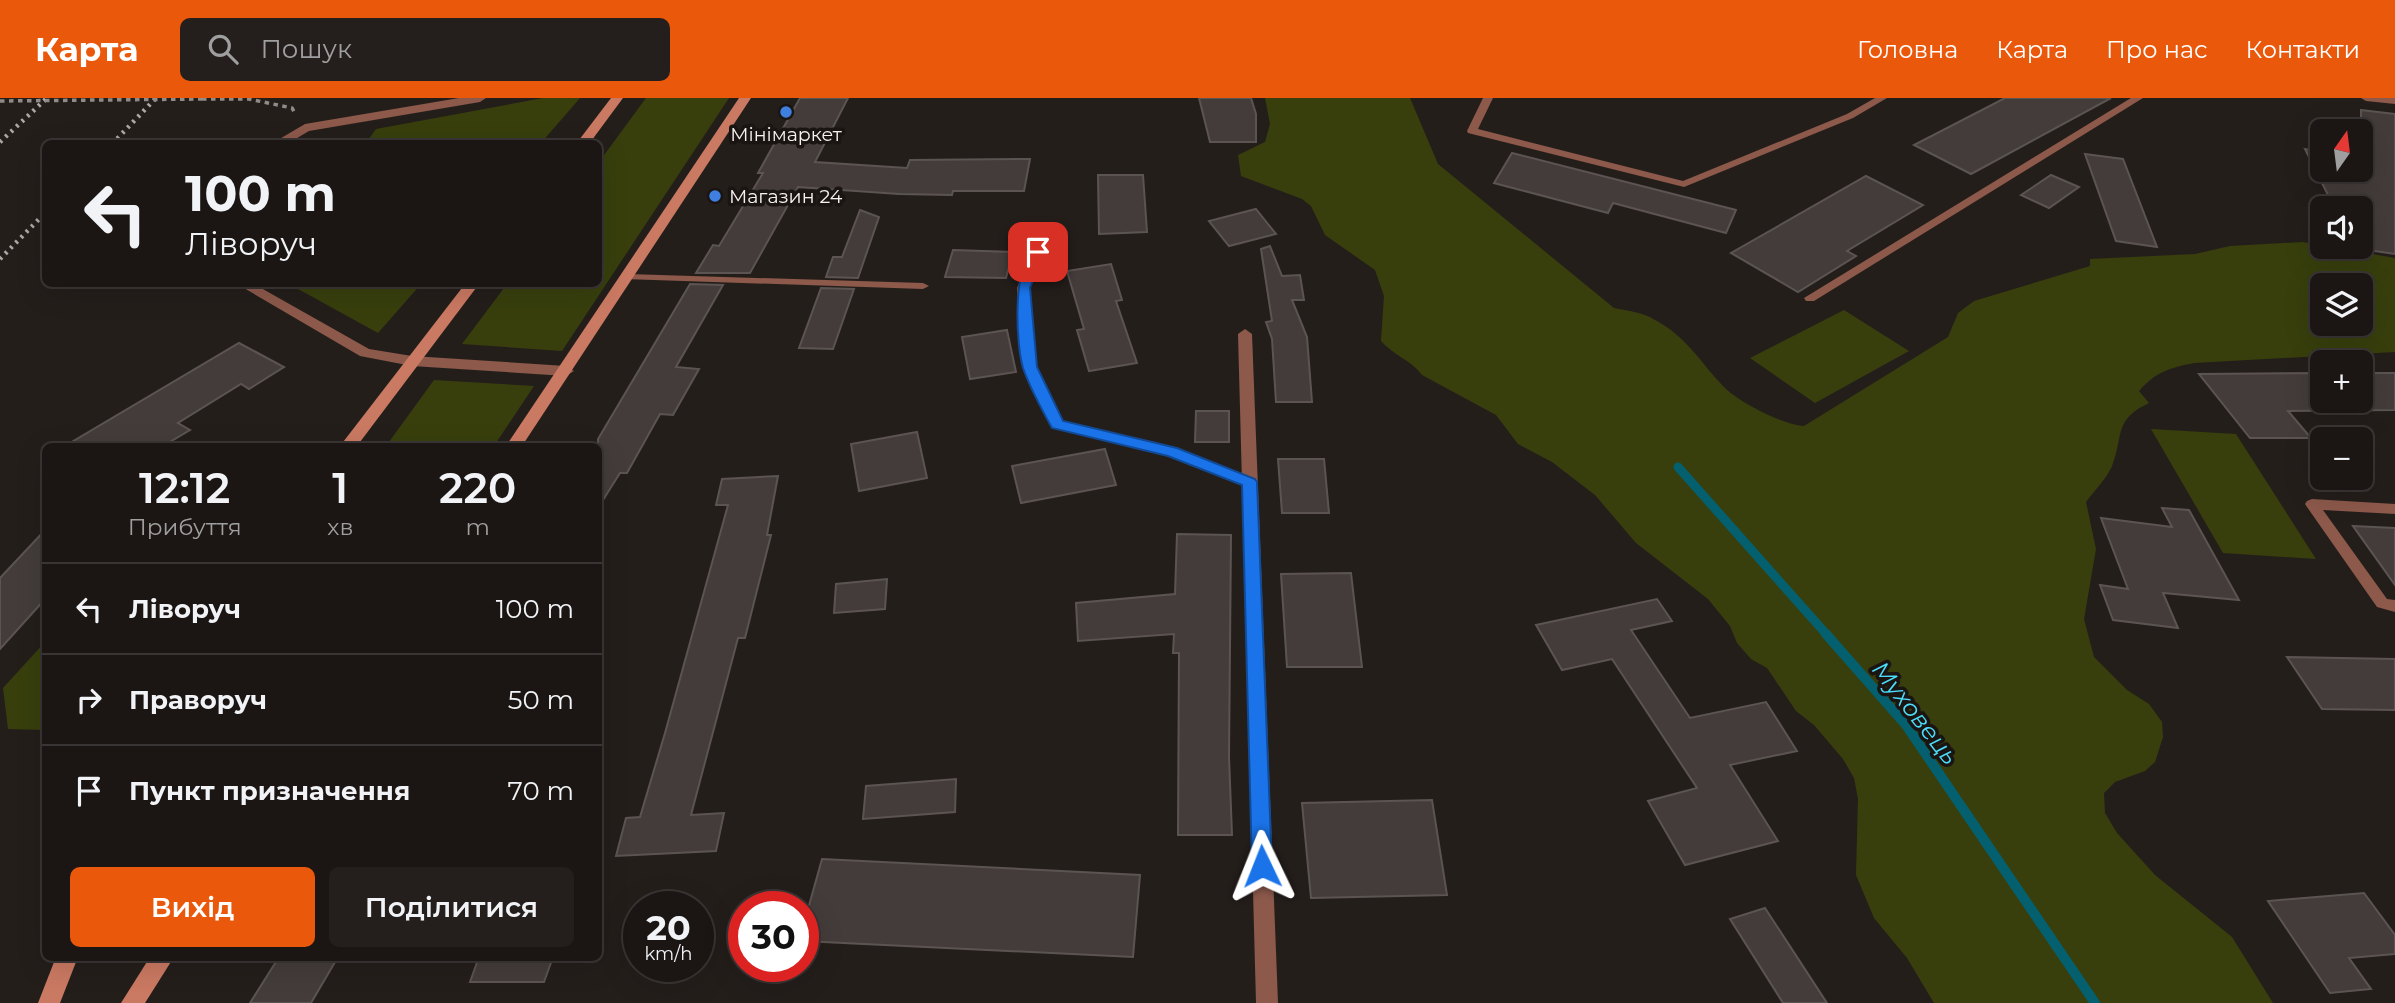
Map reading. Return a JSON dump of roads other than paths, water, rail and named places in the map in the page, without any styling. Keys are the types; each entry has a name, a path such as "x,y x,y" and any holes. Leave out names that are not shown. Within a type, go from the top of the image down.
{"street":[{"path":"283,140 305,128 480,98"},
{"path":"585,140 617,98"},
{"path":"516,443 746,98"},
{"path":"249,287 365,353 412,361 566,371"},
{"path":"350,443 470,287"},
{"path":"1245,334 1267,1003"},
{"path":"49,1003 65,961"},
{"path":"132,1003 160,961"}],"lane":[{"path":"1488,98 1472,131 1684,184 1850,116 1882,98"},
{"path":"1810,298 2137,98"},
{"path":"2366,98 2395,101"},
{"path":"1038,252 1023,288 1030,367 1057,425 1171,452 1250,482"},
{"path":"628,277 923,286"},
{"path":"2395,509 2312,505 2382,603 2395,606"}],"waterway":[{"name":"Муховець","path":"1678,467 1828,636"},
{"name":"Муховець","path":"1826,634 1906,725 2095,1003"}],"railway":[{"path":"0,142 47,98"},
{"path":"116,140 156,98"},
{"path":"0,259 42,216"}],"place":[{"name":"Мінімаркет","path":"786,112"},
{"name":"Магазин 24","path":"715,196"}]}
